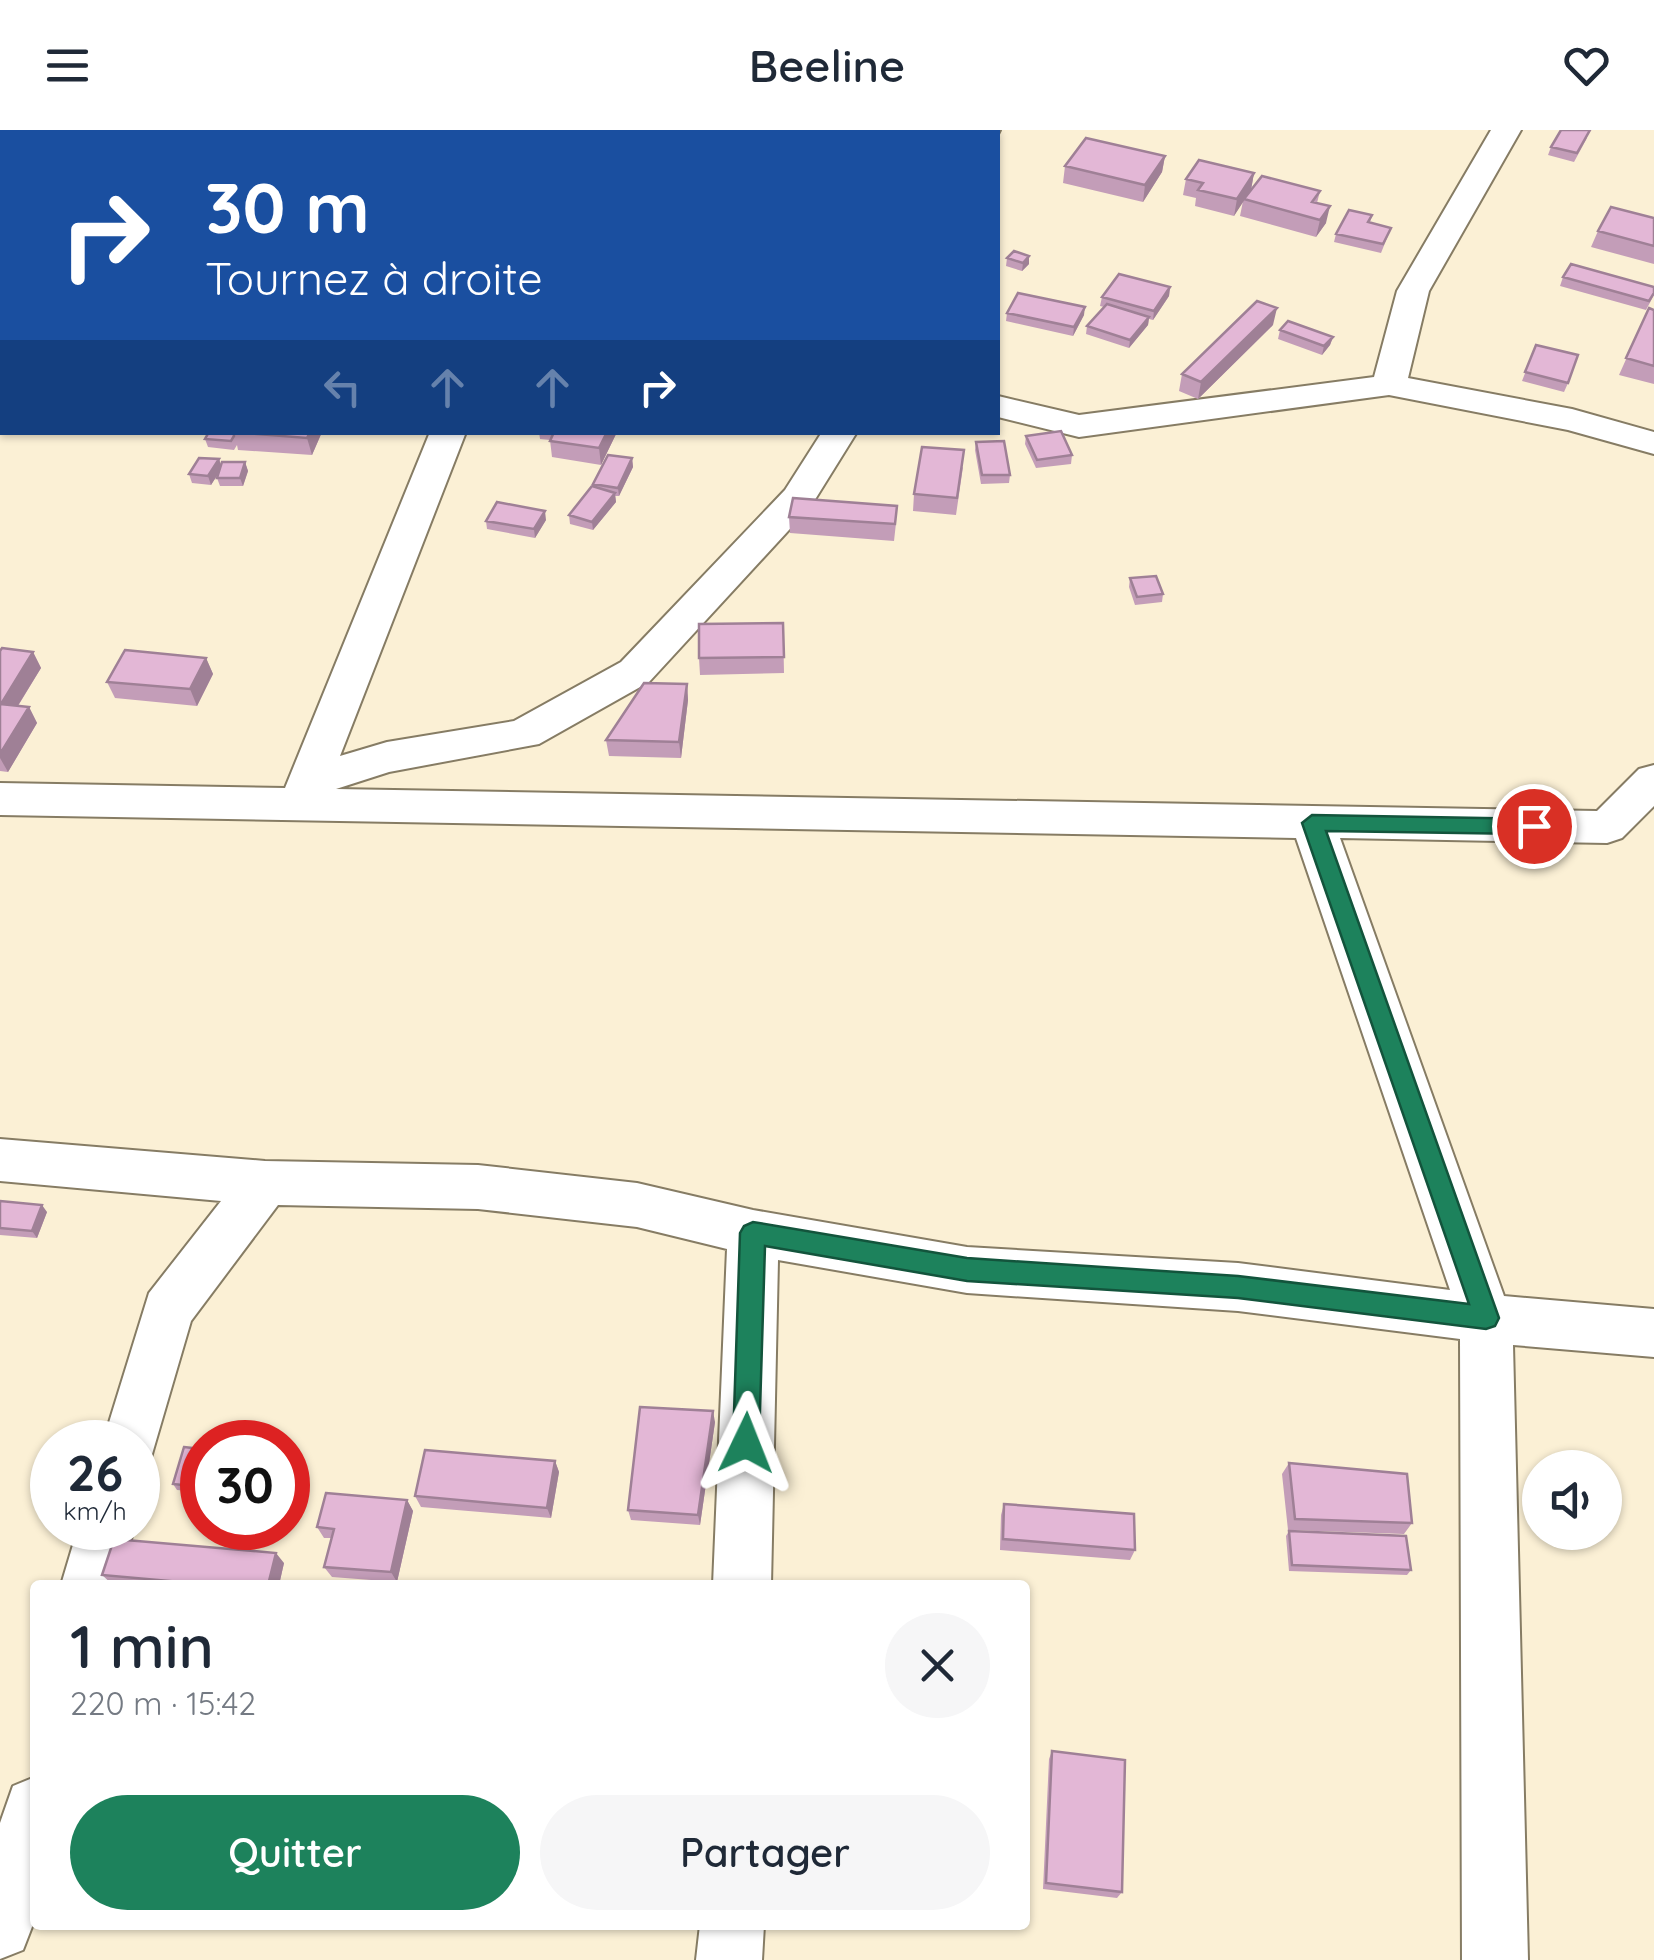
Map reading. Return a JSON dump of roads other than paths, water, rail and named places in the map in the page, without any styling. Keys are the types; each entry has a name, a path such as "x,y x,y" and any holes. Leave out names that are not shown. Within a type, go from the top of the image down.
{"street":[{"path":"1389,385 1413,291 1506,130"},
{"path":"1000,407 1079,426 1389,385 1572,420 1654,443"},
{"path":"305,792 447,435"},
{"path":"305,792 387,757 524,734 635,672 798,498 838,435"},
{"path":"0,799 305,792 1312,823 1607,828 1654,780"},
{"path":"1312,823 1486,1318 1495,1960"},
{"path":"0,1160 264,1183 478,1188 637,1205 753,1233 967,1270 1238,1287 1486,1318 1654,1333"},
{"path":"136,1420 168,1310 264,1183"},
{"path":"742,1580 753,1233"},
{"path":"91,1580 100,1550"},
{"path":"0,1927 30,1828"},
{"path":"729,1960 732,1930"}]}
